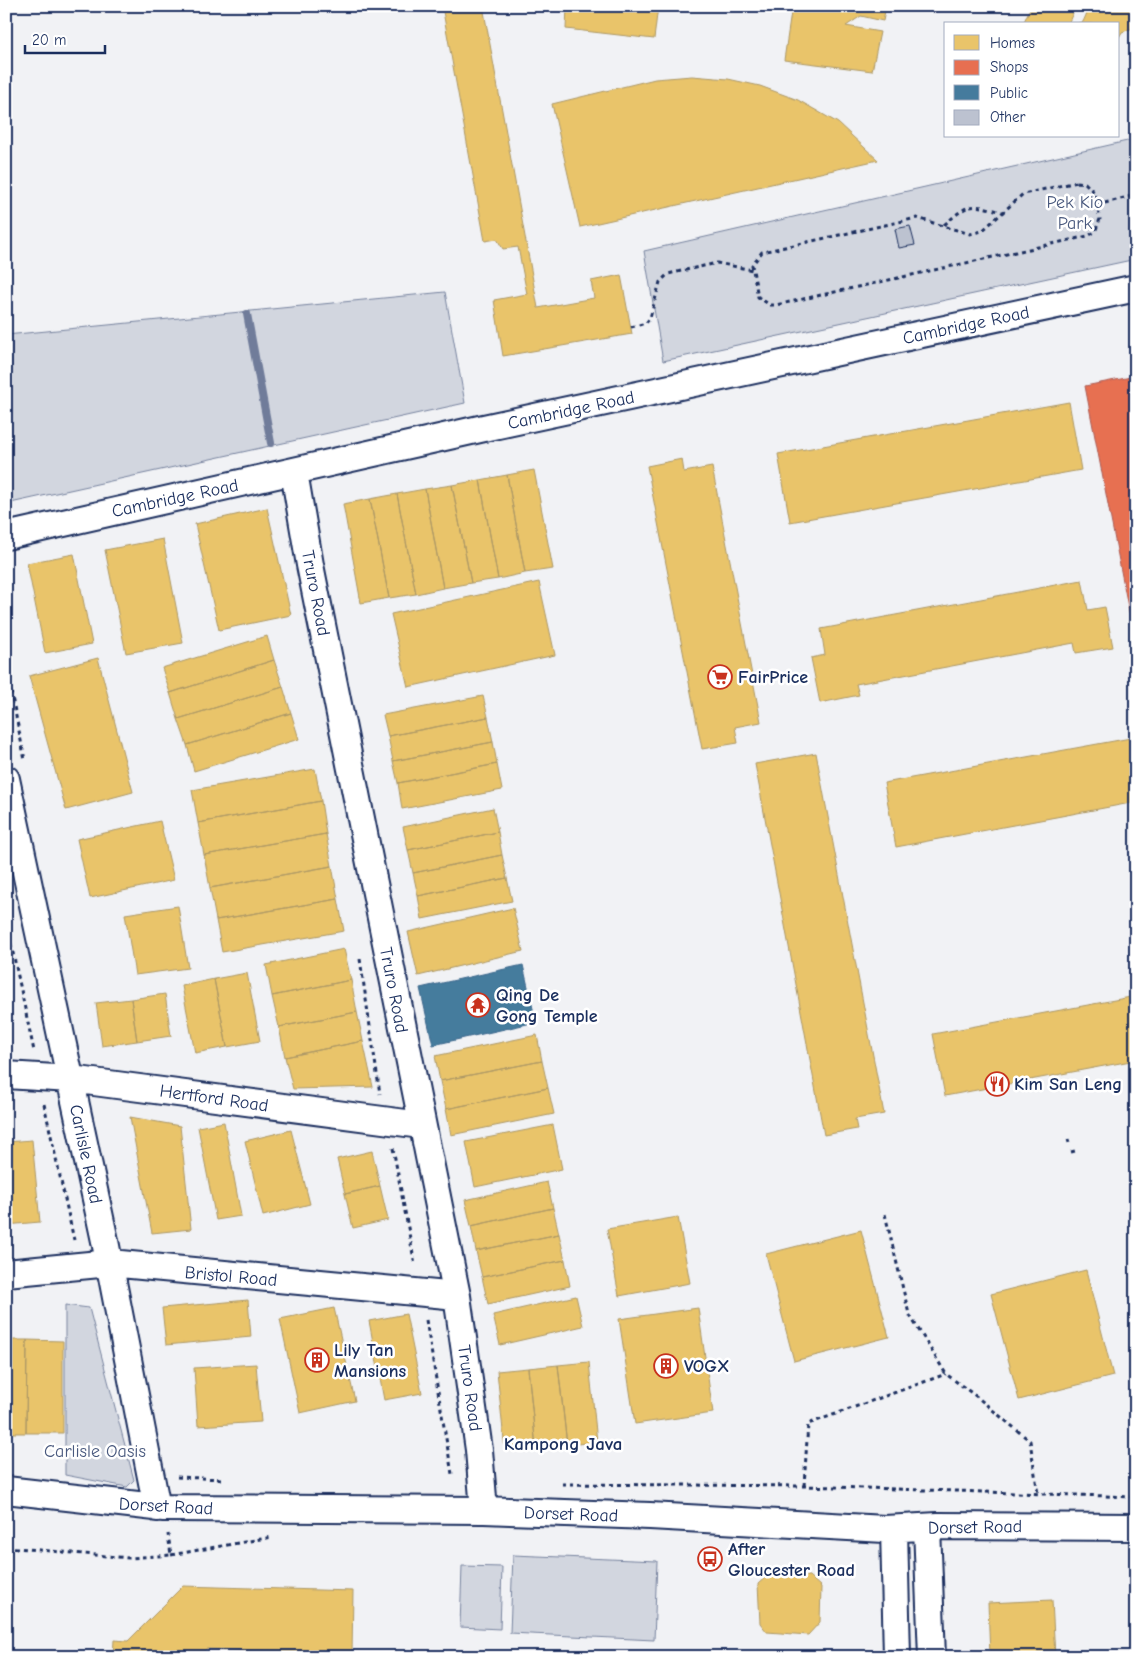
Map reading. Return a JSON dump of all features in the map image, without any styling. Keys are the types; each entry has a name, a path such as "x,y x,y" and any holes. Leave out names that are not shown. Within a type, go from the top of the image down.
{"street":[{"name":"Cambridge Road","path":"6,536 493,426 1136,288"},
{"name":"Truro Road","path":"294,472 312,575 456,1296 484,1499"},
{"name":"Carlisle Road","path":"8,794 71,1079 160,1508"},
{"name":"Hertford Road","path":"6,1075 71,1079 421,1125"},
{"name":"Bristol Road","path":"6,1274 110,1263 456,1296"},
{"name":"Dorset Road","path":"6,1490 160,1508 484,1499 894,1529 1136,1527"},
{"path":"927,1528 932,1657"},
{"path":"894,1529 897,1657"}],"path":[{"path":"1077,182 1091,188 1100,219 1095,232 1088,236 776,304 770,305 758,297 752,264 762,252 917,218 970,234 982,231 1002,212 1023,194 1077,182"},
{"path":"1097,205 1136,196"},
{"path":"944,225 970,206 980,206 1002,212"},
{"path":"631,327 646,323 650,318 660,282 668,274 717,263 753,270"},
{"path":"358,950 384,1120 392,1140 408,1237 422,1293 454,1486 484,1499"},
{"path":"885,1214 908,1314 946,1374 1030,1441 1038,1494"},
{"path":"804,1486 808,1424 946,1374"},
{"path":"173,1477 232,1480"},
{"path":"552,1484 804,1486 1136,1497"},
{"path":"6,1546 129,1558 172,1555 160,1508"}],"green space":[{"name":"Pek Kio Park","path":"1136,139 1136,259 663,361 644,251"},
{"path":"445,292 465,403 6,504 6,335"},
{"name":"Carlisle Oasis","path":"65,1305 89,1308 134,1480 127,1487 65,1475"},
{"path":"513,1555 657,1561 654,1640 510,1633"},
{"path":"462,1566 502,1567 500,1629 460,1627"}],"building: Homes":[{"path":"442,6 483,6 538,308 594,298 591,281 621,275 632,334 503,356 494,300 527,294 518,247 503,249 497,239 485,241"},
{"path":"567,6 658,6 654,39 566,29"},
{"path":"792,6 833,6 833,8 836,6 886,6 883,21 861,16 846,26 880,32 872,71 784,60"},
{"path":"1031,6 1076,6 1069,22 1024,22"},
{"path":"1090,6 1107,6 1115,10 1136,6 1136,27 1122,32 1120,36 1120,22 1083,22"},
{"path":"692,76 728,79 760,86 798,100 838,123 878,160 580,227 552,104 655,79"},
{"path":"1069,402 1081,470 790,522 778,454"},
{"path":"682,459 684,472 712,467 761,722 735,727 738,743 702,749 647,466"},
{"path":"534,470 553,569 525,573 507,475"},
{"path":"507,475 525,573 498,579 480,480"},
{"path":"480,480 498,579 471,583 452,485"},
{"path":"452,485 471,583 443,588 425,489"},
{"path":"425,489 443,588 416,594 397,494"},
{"path":"397,494 416,594 389,598 370,499"},
{"path":"370,499 389,598 361,603 343,504"},
{"path":"267,508 291,615 219,630 195,524"},
{"path":"163,539 183,643 126,653 105,550"},
{"path":"74,554 92,644 45,653 27,563"},
{"path":"1082,580 1088,610 1105,607 1113,647 1076,653 1074,643 856,684 859,695 820,703 811,658 825,655 821,629"},
{"path":"539,582 555,655 408,687 391,614"},
{"path":"267,636 274,660 170,693 162,668"},
{"path":"98,658 133,792 66,810 29,676"},
{"path":"274,660 283,687 178,719 170,693"},
{"path":"283,687 291,713 187,745 178,719"},
{"path":"483,696 488,717 388,736 383,715"},
{"path":"291,713 299,739 194,771 187,745"},
{"path":"488,717 493,742 393,761 388,736"},
{"path":"1136,737 1136,802 896,847 884,783"},
{"path":"493,742 497,764 398,783 393,761"},
{"path":"816,753 884,1114 855,1119 857,1129 824,1135 755,764"},
{"path":"497,764 502,790 402,809 398,783"},
{"path":"315,769 321,801 198,823 192,790"},
{"path":"321,801 326,834 204,855 198,823"},
{"path":"493,808 498,832 408,850 403,827"},
{"path":"160,821 174,880 90,898 77,839"},
{"path":"498,832 502,855 413,873 408,850"},
{"path":"326,834 332,866 210,888 204,855"},
{"path":"502,855 507,878 418,896 413,873"},
{"path":"332,866 338,899 216,920 210,888"},
{"path":"507,878 512,901 422,919 418,896"},
{"path":"338,899 344,931 222,952 216,920"},
{"path":"178,906 188,968 135,975 125,914"},
{"path":"513,908 523,951 418,976 408,932"},
{"path":"344,949 351,980 272,996 266,965"},
{"path":"6,954 9,1032 6,1032"},
{"path":"247,973 260,1041 227,1047 214,979"},
{"path":"214,979 227,1047 195,1053 182,986"},
{"path":"351,980 357,1012 279,1027 272,996"},
{"path":"165,994 171,1036 137,1041 131,999"},
{"path":"1136,996 1136,1060 945,1096 933,1034"},
{"path":"131,999 137,1041 102,1046 96,1003"},
{"path":"357,1012 363,1041 285,1057 279,1027"},
{"path":"537,1035 542,1061 440,1081 435,1056"},
{"path":"363,1041 373,1087 293,1089 285,1057"},
{"path":"542,1061 548,1088 446,1109 440,1081"},
{"path":"548,1088 554,1114 451,1135 446,1109"},
{"path":"130,1117 180,1126 191,1229 152,1233"},
{"path":"224,1122 241,1216 216,1220 198,1127"},
{"path":"553,1125 562,1169 475,1187 466,1142"},
{"path":"291,1130 310,1204 263,1216 245,1141"},
{"path":"32,1140 40,1222 6,1225 6,1142"},
{"path":"372,1151 380,1186 345,1194 337,1159"},
{"path":"547,1182 553,1208 471,1226 465,1200"},
{"path":"380,1186 388,1220 353,1228 345,1194"},
{"path":"553,1208 559,1234 476,1251 471,1226"},
{"path":"678,1217 690,1283 619,1296 607,1229"},
{"path":"861,1230 889,1337 794,1361 766,1254"},
{"path":"559,1234 565,1260 482,1277 476,1251"},
{"path":"565,1260 570,1286 488,1304 482,1277"},
{"path":"1086,1270 1113,1376 1019,1400 991,1294"},
{"path":"576,1296 583,1326 500,1345 493,1315"},
{"path":"248,1300 251,1337 166,1345 162,1308"},
{"name":"Lily Tan Mansions","path":"334,1308 355,1401 300,1413 280,1319"},
{"name":"VOGX","path":"698,1308 713,1413 635,1424 619,1319"},
{"path":"406,1314 422,1393 384,1400 369,1321"},
{"path":"6,1340 27,1340 26,1433 6,1433"},
{"path":"27,1340 63,1341 63,1433 26,1433"},
{"path":"589,1362 597,1442 567,1445 558,1365"},
{"path":"256,1364 261,1422 198,1426 194,1368"},
{"path":"558,1365 567,1445 536,1448 528,1368"},
{"path":"528,1368 536,1448 505,1451 497,1371"},
{"path":"768,1575 809,1576 821,1587 820,1622 808,1635 767,1632 760,1623 758,1584"},
{"path":"183,1586 353,1591 352,1654 206,1649 198,1657 113,1657 114,1640 128,1641"},
{"path":"1052,1600 1055,1657 990,1657 988,1603"}],"building: Shops":[{"path":"1136,376 1136,648 1085,386"}],"building: Public":[{"name":"Qing De Gong Temple","path":"523,965 536,1022 433,1045 420,988"}],"building: Other":[{"path":"910,226 915,245 899,248 895,229"}],"waterway":[{"path":"247,314 271,443"}],"place":[{"name":"FairPrice","path":"720,677"},
{"name":"Qing De Gong Temple","path":"478,1005"},
{"name":"Kim San Leng","path":"997,1084"},
{"name":"Lily Tan Mansions","path":"317,1360"},
{"name":"VOGX","path":"666,1366"},
{"name":"After Gloucester Road","path":"710,1559"}],"district":[{"name":"Kampong Java","path":"563,1443"}]}
